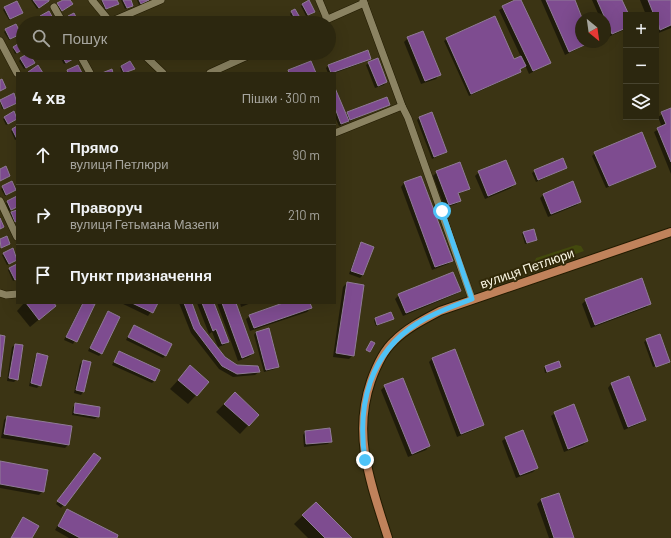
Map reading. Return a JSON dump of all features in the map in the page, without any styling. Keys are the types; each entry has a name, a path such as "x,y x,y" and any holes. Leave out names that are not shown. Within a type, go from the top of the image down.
{"main road":[{"name":"вулиця Петлюри","path":"472,299 671,232"},
{"path":"388,538 367,467 362,442 364,407 373,375 380,360 393,342 407,330 440,312 472,299"}],"street":[{"path":"92,0 105,16"},
{"path":"126,16 161,0"},
{"path":"318,0 326,16"},
{"path":"333,16 363,2"},
{"name":"вулиця Петлюри","path":"363,2 402,106 408,118 472,299"},
{"path":"54,7 59,16"},
{"path":"0,41 17,72"},
{"path":"83,60 89,72"},
{"path":"149,60 162,72"},
{"path":"212,72 239,60"},
{"path":"336,133 402,106"},
{"path":"0,201 16,235"},
{"path":"0,293 6,295 16,294"}],"green space":[{"path":"576,245 581,246 584,251 537,268 534,263 536,258"}],"building":[{"path":"33,0 49,0 49,1 39,8"},
{"path":"63,0 70,0 73,4 62,11 57,3"},
{"path":"102,0 117,0 119,4 106,9"},
{"path":"123,0 131,0 133,6 127,8"},
{"path":"139,0 149,0 141,4"},
{"path":"309,0 315,12 308,15 302,4"},
{"path":"515,0 521,0 551,63 533,71 502,6"},
{"path":"546,0 575,0 580,12 575,12 575,48 578,48 569,52"},
{"path":"597,0 622,0 628,12 623,12 623,29 612,34 611,12 602,12"},
{"path":"648,0 671,0 671,25 660,30 659,12 653,12"},
{"path":"17,1 23,13 10,19 4,7"},
{"path":"295,9 299,16 294,16 291,11"},
{"path":"49,11 52,16 40,16"},
{"path":"74,13 76,16 68,16"},
{"path":"495,16 514,59 521,56 526,66 520,69 521,72 471,94 446,38"},
{"path":"16,24 16,36 10,39 5,29"},
{"path":"423,31 441,75 425,81 407,37"},
{"path":"368,50 371,59 334,72 331,72 328,65"},
{"path":"378,58 387,82 378,86 368,62"},
{"path":"21,60 33,60 35,63 26,68"},
{"path":"64,60 71,60 66,63"},
{"path":"130,61 135,69 124,72 121,66"},
{"path":"311,61 316,72 289,72 288,70"},
{"path":"38,65 42,72 28,72"},
{"path":"78,65 82,72 68,72 67,70"},
{"path":"112,69 113,72 104,72"},
{"path":"2,79 6,88 0,91 0,80"},
{"path":"336,90 349,121 341,124 336,111"},
{"path":"14,93 16,103 4,109 0,100"},
{"path":"387,97 390,105 350,120 347,112"},
{"path":"671,108 671,162 657,128 666,124 661,112"},
{"path":"14,111 16,120 8,124 4,117"},
{"path":"432,112 447,152 434,157 419,117"},
{"path":"16,127 16,137 12,129"},
{"path":"642,132 656,167 609,186 594,152"},
{"path":"563,158 567,168 538,180 534,170"},
{"path":"506,160 516,184 488,196 478,171"},
{"path":"460,162 470,189 458,193 461,201 449,205 436,171"},
{"path":"6,166 10,176 0,181 0,169"},
{"path":"421,176 453,261 435,267 404,182"},
{"path":"12,181 16,190 6,195 2,186"},
{"path":"573,181 581,202 551,214 543,194"},
{"path":"16,196 16,208 11,210 7,201"},
{"path":"16,210 15,222 11,212"},
{"path":"0,218 4,227 0,229"},
{"path":"534,229 537,240 527,243 523,232"},
{"path":"7,236 10,244 1,248 0,239"},
{"path":"361,242 374,247 363,275 351,271"},
{"path":"13,248 16,260 9,264 3,253"},
{"path":"16,264 16,280 15,280 9,268"},
{"path":"453,272 461,291 406,313 398,294"},
{"path":"642,278 651,304 595,325 585,299"},
{"path":"347,282 364,285 354,356 336,353"},
{"path":"27,304 55,304 56,306 39,320"},
{"path":"82,304 95,304 77,342 66,337"},
{"path":"134,304 158,304 153,313"},
{"path":"184,304 192,304 200,325 225,357 237,365 258,366 260,372 237,374 222,366 194,329"},
{"path":"202,304 214,304 229,342 222,344 216,329 213,331"},
{"path":"222,304 236,304 254,353 242,358"},
{"path":"280,304 310,304 312,308 254,328 249,315"},
{"path":"108,311 120,317 102,354 90,348"},
{"path":"391,312 394,319 377,325 375,318"},
{"path":"134,325 172,344 166,356 128,337"},
{"path":"269,328 279,367 266,370 256,332"},
{"path":"660,334 670,362 656,367 646,339"},
{"path":"0,335 5,336 0,377"},
{"path":"371,341 375,343 370,352 366,350"},
{"path":"15,344 23,345 18,380 9,378"},
{"path":"455,349 484,425 461,434 432,358"},
{"path":"119,351 160,370 155,381 114,362"},
{"path":"37,353 48,356 41,386 31,383"},
{"path":"83,360 91,362 84,392 76,390"},
{"path":"559,361 561,367 547,372 545,366"},
{"path":"190,365 209,382 197,396 178,380"},
{"path":"629,376 646,420 628,427 611,383"},
{"path":"403,378 430,446 412,454 384,385"},
{"path":"235,392 259,415 249,426 224,404"},
{"path":"75,403 100,407 99,417 74,413"},
{"path":"574,404 588,441 568,449 554,412"},
{"path":"7,416 72,426 69,445 4,434"},
{"path":"330,428 332,442 306,444 305,431"},
{"path":"523,430 538,468 520,475 505,437"},
{"path":"94,453 101,458 65,506 57,501"},
{"path":"0,461 48,470 44,492 0,484"},
{"path":"559,493 574,538 554,538 541,499"},
{"path":"316,502 352,538 325,538 302,515"},
{"path":"67,509 118,535 117,538 80,538 58,526"},
{"path":"23,517 39,526 32,538 11,538"}],"route":[{"path":"365,460 362,442 364,407 373,375 380,360 393,342 419,322 472,299 442,211"}]}
